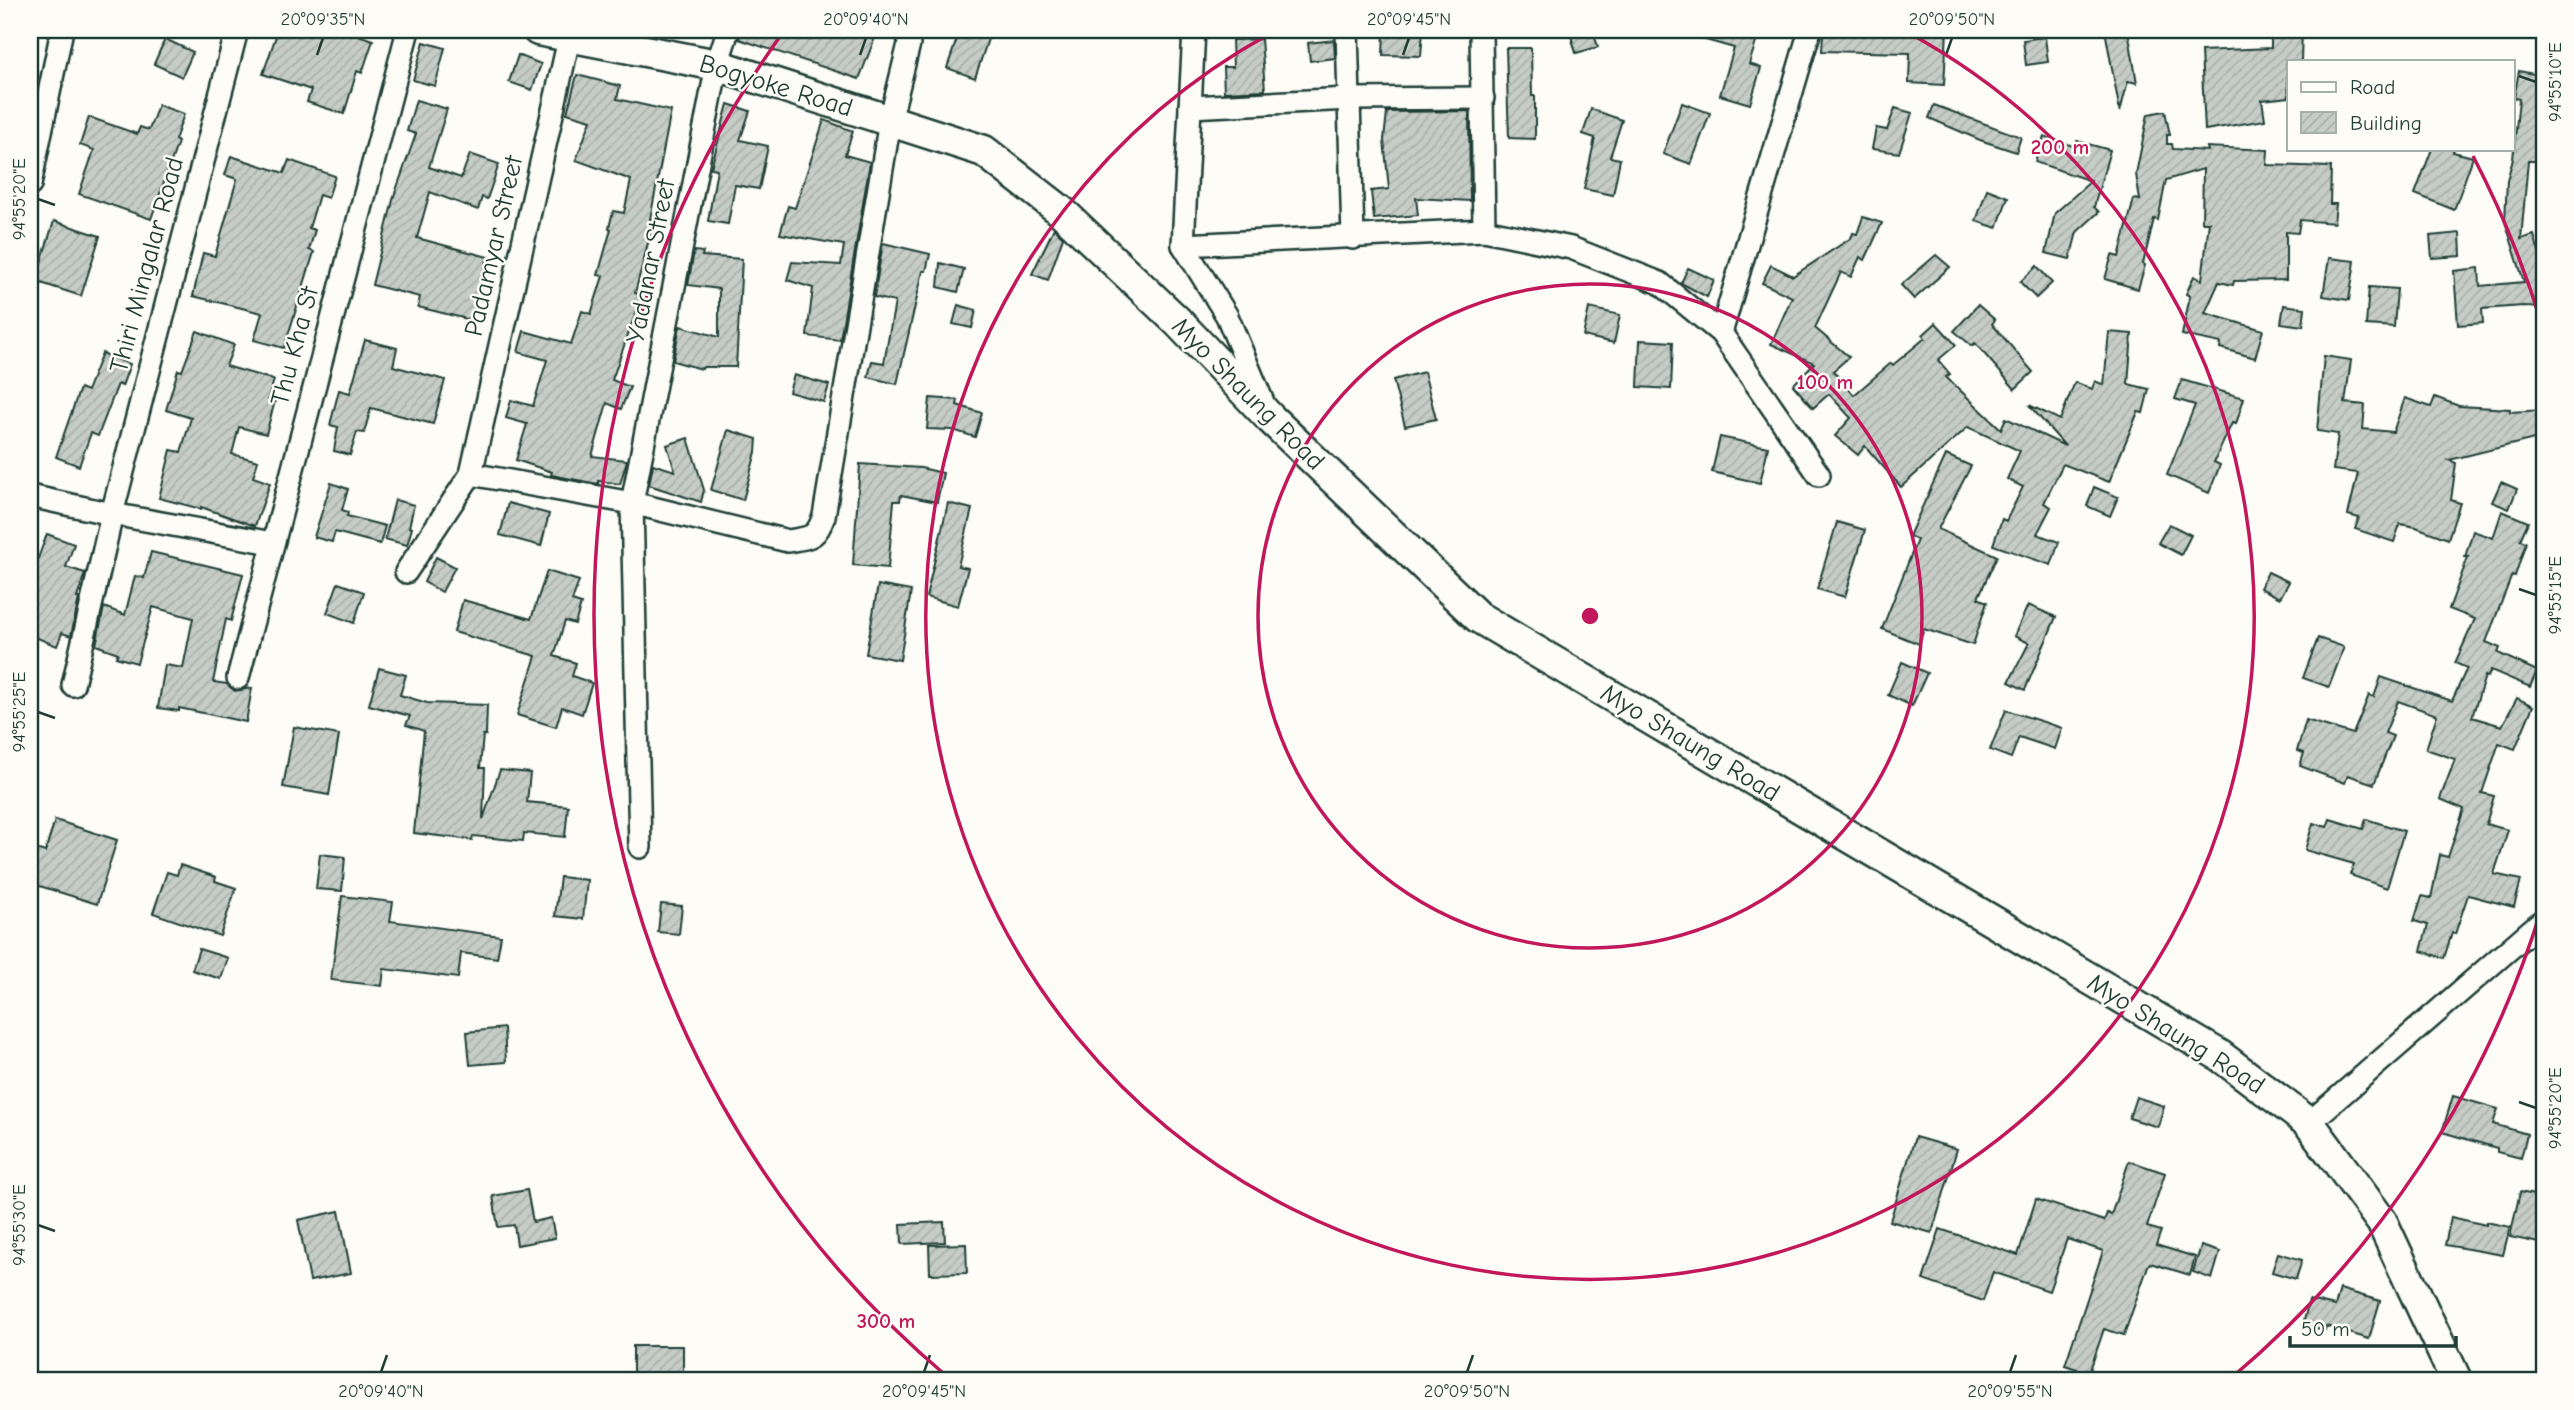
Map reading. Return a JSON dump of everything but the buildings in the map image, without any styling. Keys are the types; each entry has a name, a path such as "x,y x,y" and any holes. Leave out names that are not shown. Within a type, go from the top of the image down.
{"street":[{"path":"30,185 62,30"},
{"name":"Thiri Mingalar Road","path":"73,685 112,514 237,30"},
{"name":"Thu Kha St","path":"238,678 408,30"},
{"name":"Bogyoke Road","path":"538,30 570,33 718,65 890,121"},
{"name":"Yadanar Street","path":"640,847 632,503 727,30"},
{"path":"406,572 471,474 632,503 788,541 813,536 819,531 824,516 890,121 909,44 908,30"},
{"path":"1194,30 1183,245 1227,316 1270,418"},
{"path":"1347,30 1353,238"},
{"path":"1482,30 1484,230"},
{"path":"1721,332 1810,30"},
{"name":"Padamyar Street","path":"471,474 570,33"},
{"path":"1190,107 1349,99 1483,98"},
{"name":"Myo Shaung Road","path":"890,121 984,151 1061,211 1177,321 1270,418 1478,617 2219,1055 2309,1123 2382,1222 2455,1380"},
{"path":"1183,245 1484,230 1572,247 1660,283 1721,332 1819,475"},
{"path":"30,496 272,543"},
{"path":"2309,1123 2544,919"}]}
